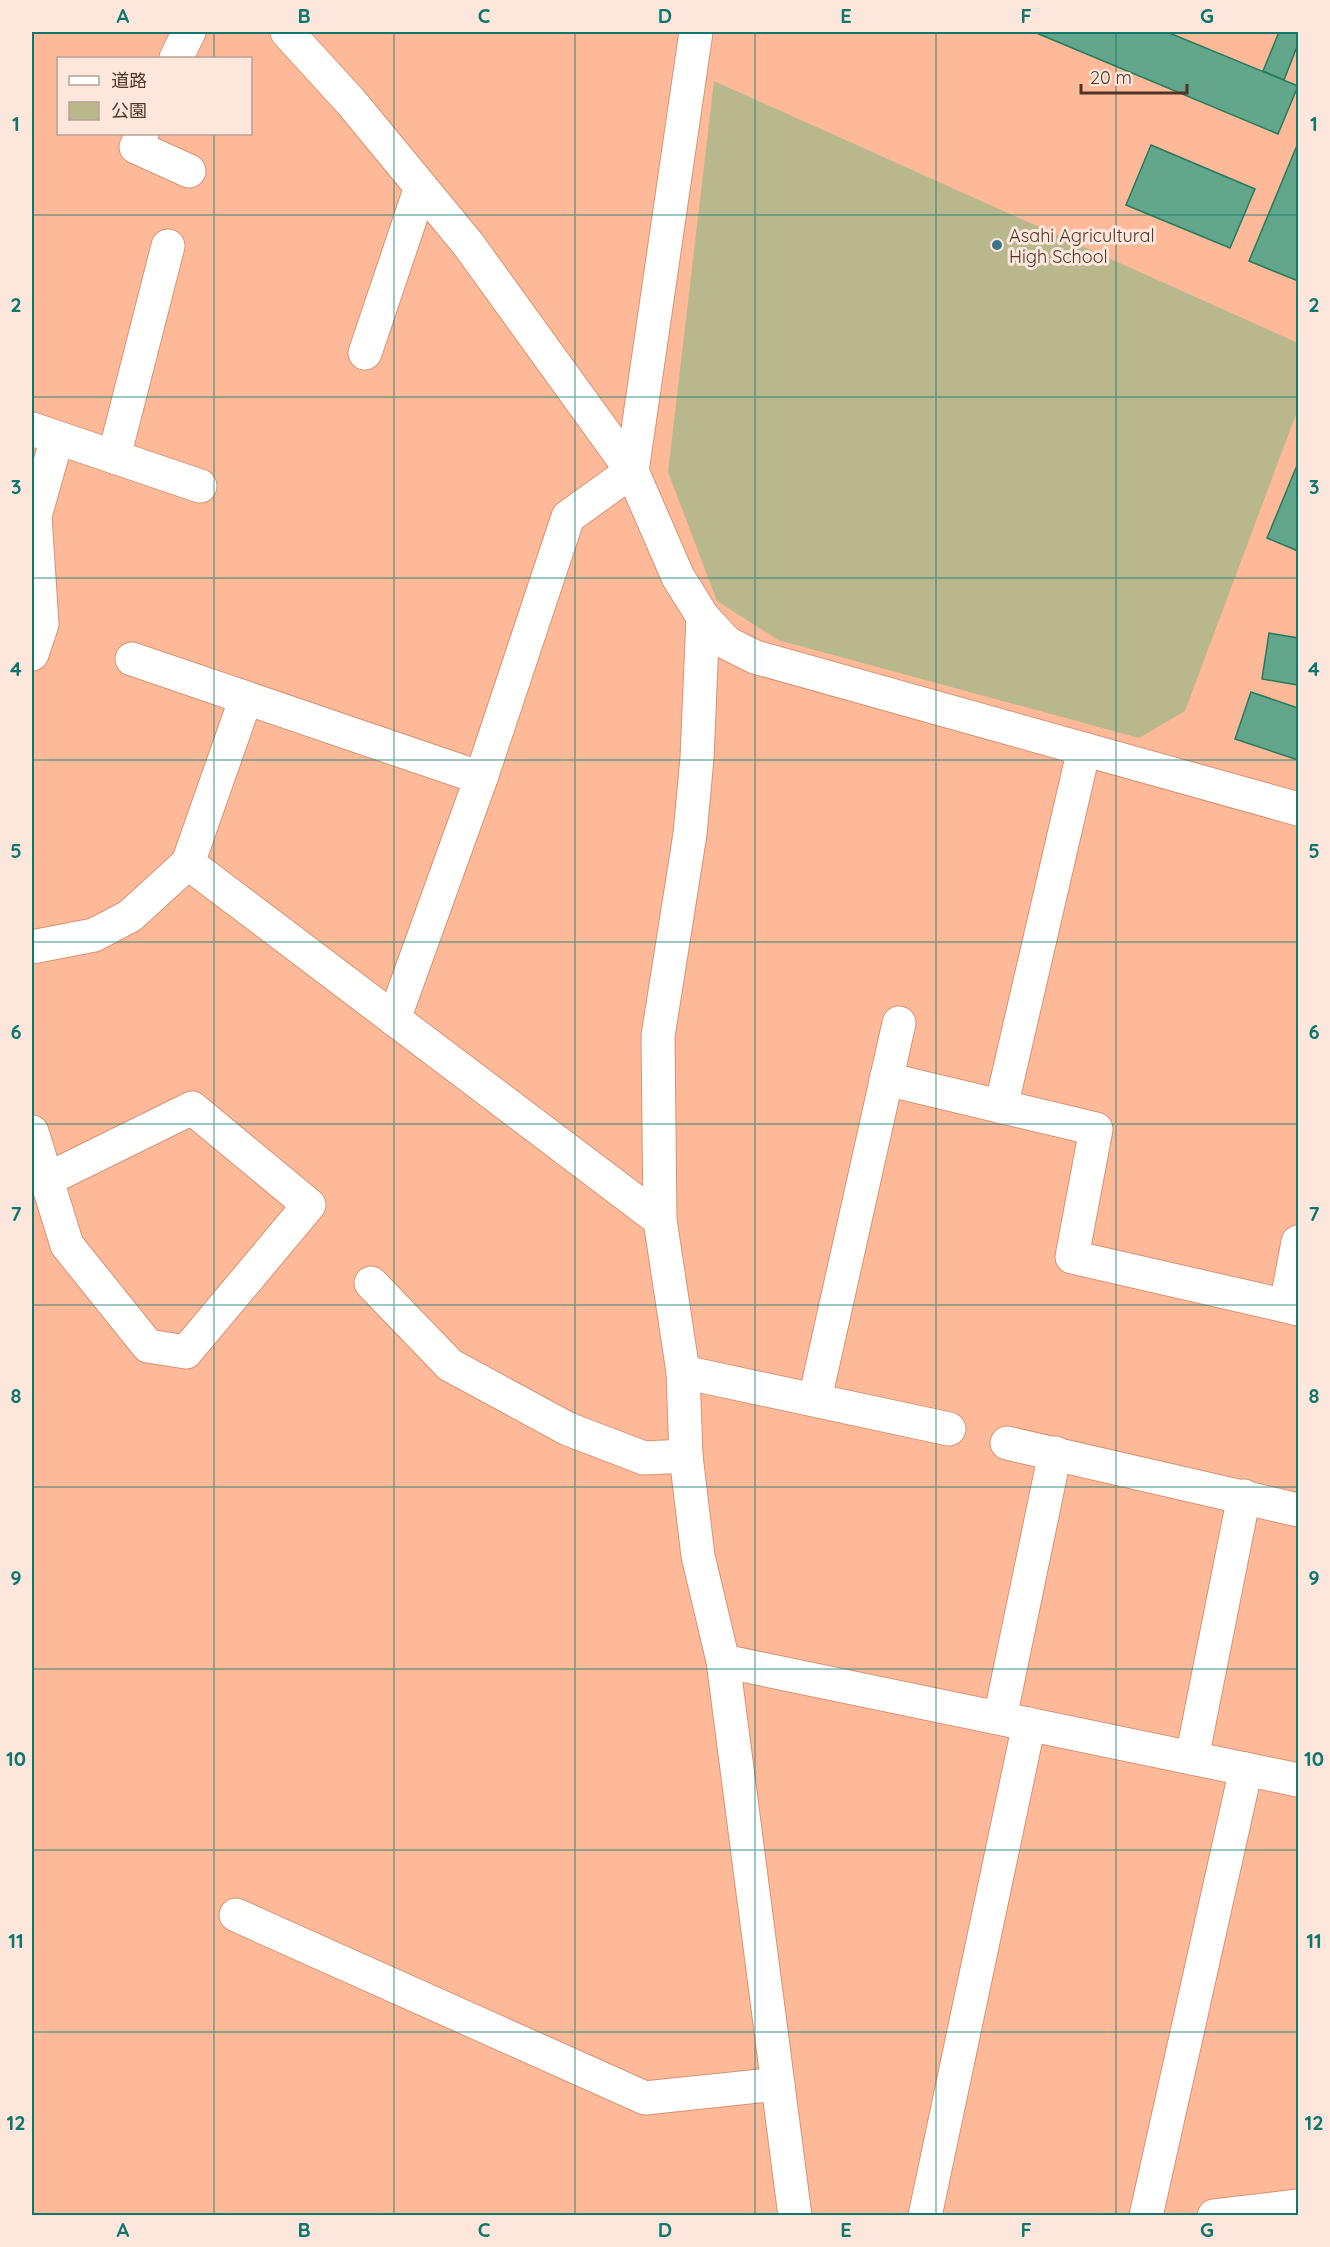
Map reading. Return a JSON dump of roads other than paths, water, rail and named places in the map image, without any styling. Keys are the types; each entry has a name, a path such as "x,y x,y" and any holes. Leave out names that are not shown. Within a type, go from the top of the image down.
{"street":[{"path":"176,57 189,32"},
{"path":"287,32 351,102 468,244 632,471 678,577 703,617 727,643 755,657 1299,810"},
{"path":"394,1019 481,778 568,517 632,471 696,32"},
{"path":"142,135 136,147 189,171"},
{"path":"365,353 421,187"},
{"path":"114,457 168,246"},
{"path":"32,654 42,624 35,516 44,434 200,486"},
{"path":"703,617 697,758 690,834 658,1036 660,1220 683,1372 686,1456 698,1556 723,1661 795,2216"},
{"path":"132,659 481,778"},
{"path":"32,947 94,935 130,916 188,863 246,698"},
{"path":"1001,1107 1084,749"},
{"path":"188,863 660,1220"},
{"path":"815,1399 899,1023"},
{"path":"886,1079 1096,1130 1072,1257 1292,1307 1299,1242"},
{"path":"32,1132 46,1180 67,1245 148,1346 186,1352 309,1205 192,1108 46,1180"},
{"path":"371,1283 450,1365 460,1371 568,1429 622,1450 644,1458 686,1456"},
{"path":"683,1372 949,1429"},
{"path":"1007,1443 1299,1510"},
{"path":"925,2216 1015,1721 1055,1453"},
{"path":"1192,1758 1244,1496"},
{"path":"723,1661 1299,1780"},
{"path":"1146,2216 1246,1769"},
{"path":"236,1915 645,2098 778,2084"},
{"path":"1214,2216 1299,2206"}],"place":[{"name":"Asahi Agricultural High School","path":"997,245"}]}
